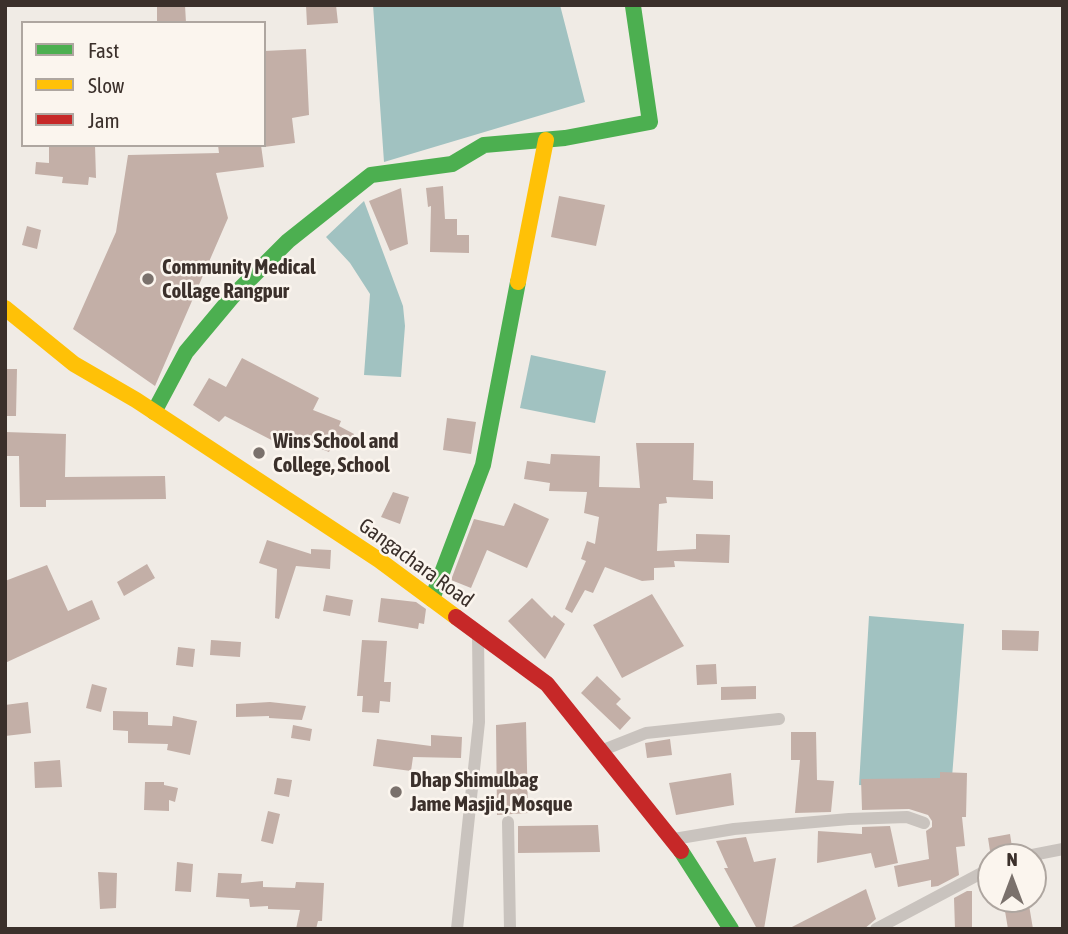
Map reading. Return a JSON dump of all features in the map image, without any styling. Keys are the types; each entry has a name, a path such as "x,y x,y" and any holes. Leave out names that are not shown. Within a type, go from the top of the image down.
{"street":[{"path":"154,412 186,352 232,296 288,241 371,175 452,164 484,145 546,140 650,121 633,6"},
{"path":"432,599 483,465 546,140"},
{"name":"Gangachara Road","path":"5,308 74,364 154,412 379,560 547,684 674,839 729,927"},
{"path":"457,929 479,722 478,633"},
{"path":"603,750 646,733 779,719"},
{"path":"674,839 734,829 849,819 906,817 923,823"},
{"path":"508,822 510,929"},
{"path":"876,929 977,875"}],"water":[{"path":"373,5 560,5 585,102 384,162"},
{"path":"364,201 403,306 405,326 401,377 364,375 370,294 350,263 326,237"},
{"path":"531,355 606,371 595,423 520,408"},
{"path":"869,616 964,624 951,790 859,785"}],"building":[{"path":"157,5 185,5 186,21 157,21"},
{"path":"306,5 336,5 338,23 307,25"},
{"path":"306,49 309,115 292,118 295,143 266,147 266,51"},
{"path":"49,147 95,147 96,178 89,177 88,185 62,183 63,177 35,174 36,162 49,163"},
{"name":"Community Medical Collage Rangpur","path":"218,147 261,147 264,167 216,173 228,218 155,386 73,329 116,232 128,155 219,153"},
{"path":"443,186 445,219 457,219 457,235 469,235 469,253 430,252 431,206 428,207 426,188"},
{"path":"401,188 408,244 390,251 369,201"},
{"path":"559,196 605,205 596,246 551,237"},
{"path":"27,226 41,230 37,249 22,245"},
{"path":"242,358 319,398 313,410 341,421 339,426 354,434 351,446 335,437 329,452 290,437 283,446 225,416 219,422 193,405 209,378 226,387"},
{"path":"5,369 17,369 16,416 5,416"},
{"path":"447,418 476,422 471,454 443,450"},
{"path":"5,432 66,434 65,477 165,476 166,499 46,500 46,507 20,507 19,456 5,456"},
{"path":"636,443 694,443 693,480 713,481 713,499 666,497 667,503 659,504 657,551 696,549 696,534 730,535 729,563 674,561 675,567 654,568 654,580 642,581 605,567 593,593 585,590 572,613 565,609 586,561 581,559 587,541 595,544 599,517 584,513 587,492 549,491 550,483 524,479 527,461 550,464 551,454 600,456 599,487 640,488"},
{"path":"393,492 409,497 400,524 381,517"},
{"path":"514,503 549,519 527,568 487,550 471,588 451,580 474,519 504,526"},
{"path":"267,540 311,554 311,549 331,550 330,569 296,566 279,619 275,618 277,569 259,563"},
{"path":"147,564 155,578 124,596 117,582"},
{"path":"47,565 68,611 92,600 100,619 5,663 5,581"},
{"path":"652,594 684,646 622,678 593,625"},
{"path":"326,595 353,600 350,616 323,611"},
{"path":"381,598 416,602 426,609 424,624 419,623 418,629 378,622"},
{"path":"532,598 552,618 554,615 565,624 545,659 508,621"},
{"path":"1002,630 1039,631 1038,651 1002,650"},
{"path":"211,640 241,642 240,657 210,655"},
{"path":"362,640 387,641 384,682 391,682 390,702 380,701 379,713 362,712 363,696 357,696"},
{"path":"178,647 195,649 193,667 176,665"},
{"path":"716,664 717,684 697,685 696,665"},
{"path":"597,676 621,699 616,704 631,718 620,730 581,693"},
{"path":"92,684 107,688 101,712 86,708"},
{"path":"756,686 756,699 721,700 721,687"},
{"path":"28,702 31,733 5,736 5,705"},
{"path":"270,702 306,706 302,720 269,716 236,717 236,704"},
{"path":"113,711 148,712 148,725 172,726 173,716 197,721 190,755 167,750 168,744 128,743 128,731 113,730"},
{"path":"526,722 528,813 497,815 496,725"},
{"path":"293,725 312,729 310,741 291,738"},
{"path":"791,732 816,732 817,780 834,781 831,812 795,813 800,760 791,760"},
{"path":"431,735 462,737 461,758 413,757 411,771 373,766 377,739 431,746"},
{"path":"670,739 672,755 647,758 645,743"},
{"path":"60,760 62,787 35,788 34,762"},
{"path":"940,772 967,773 966,817 962,817 965,846 956,847 959,875 938,886 931,887 931,880 898,887 894,866 929,859 926,831 932,827 932,821 928,815 909,809 862,810 861,779 940,778"},
{"path":"731,773 734,805 676,815 669,783"},
{"path":"277,778 292,780 289,797 274,794"},
{"path":"145,782 164,782 164,785 178,788 175,802 169,800 169,811 144,810"},
{"path":"268,811 280,814 273,844 261,841"},
{"path":"598,825 600,852 518,853 518,826"},
{"path":"890,826 898,863 875,868 871,853 817,863 818,831 862,834 862,827"},
{"path":"1010,834 1011,843 989,843 988,838"},
{"path":"746,837 754,862 776,858 764,929 757,929 724,868 728,868 716,841"},
{"path":"177,862 193,864 191,892 175,891"},
{"path":"98,872 117,873 116,908 100,909"},
{"path":"218,873 242,874 241,883 263,881 263,887 295,888 296,882 324,883 322,921 318,921 316,929 296,929 300,910 250,907 249,899 216,897"},
{"path":"866,889 876,919 864,929 788,929"},
{"path":"972,891 972,929 955,929 954,898"},
{"path":"1005,913 1030,913 1033,929 1008,929"}],"traffic: fast":[{"path":"154,412 186,352 232,297 288,241 371,175 452,164 484,145 565,138 650,122 633,6"},
{"path":"432,599 483,465 518,282"},
{"path":"681,851 731,929"}],"traffic: slow":[{"path":"518,282 546,140"},
{"path":"5,308 74,364 136,400 379,560 456,617"}],"traffic: jam":[{"path":"456,617 547,684 681,851"}],"place":[{"name":"Community Medical Collage Rangpur","path":"148,279"},
{"name":"Wins School and College, School","path":"259,453"},
{"name":"Dhap Shimulbag Jame Masjid, Mosque","path":"396,792"}]}
